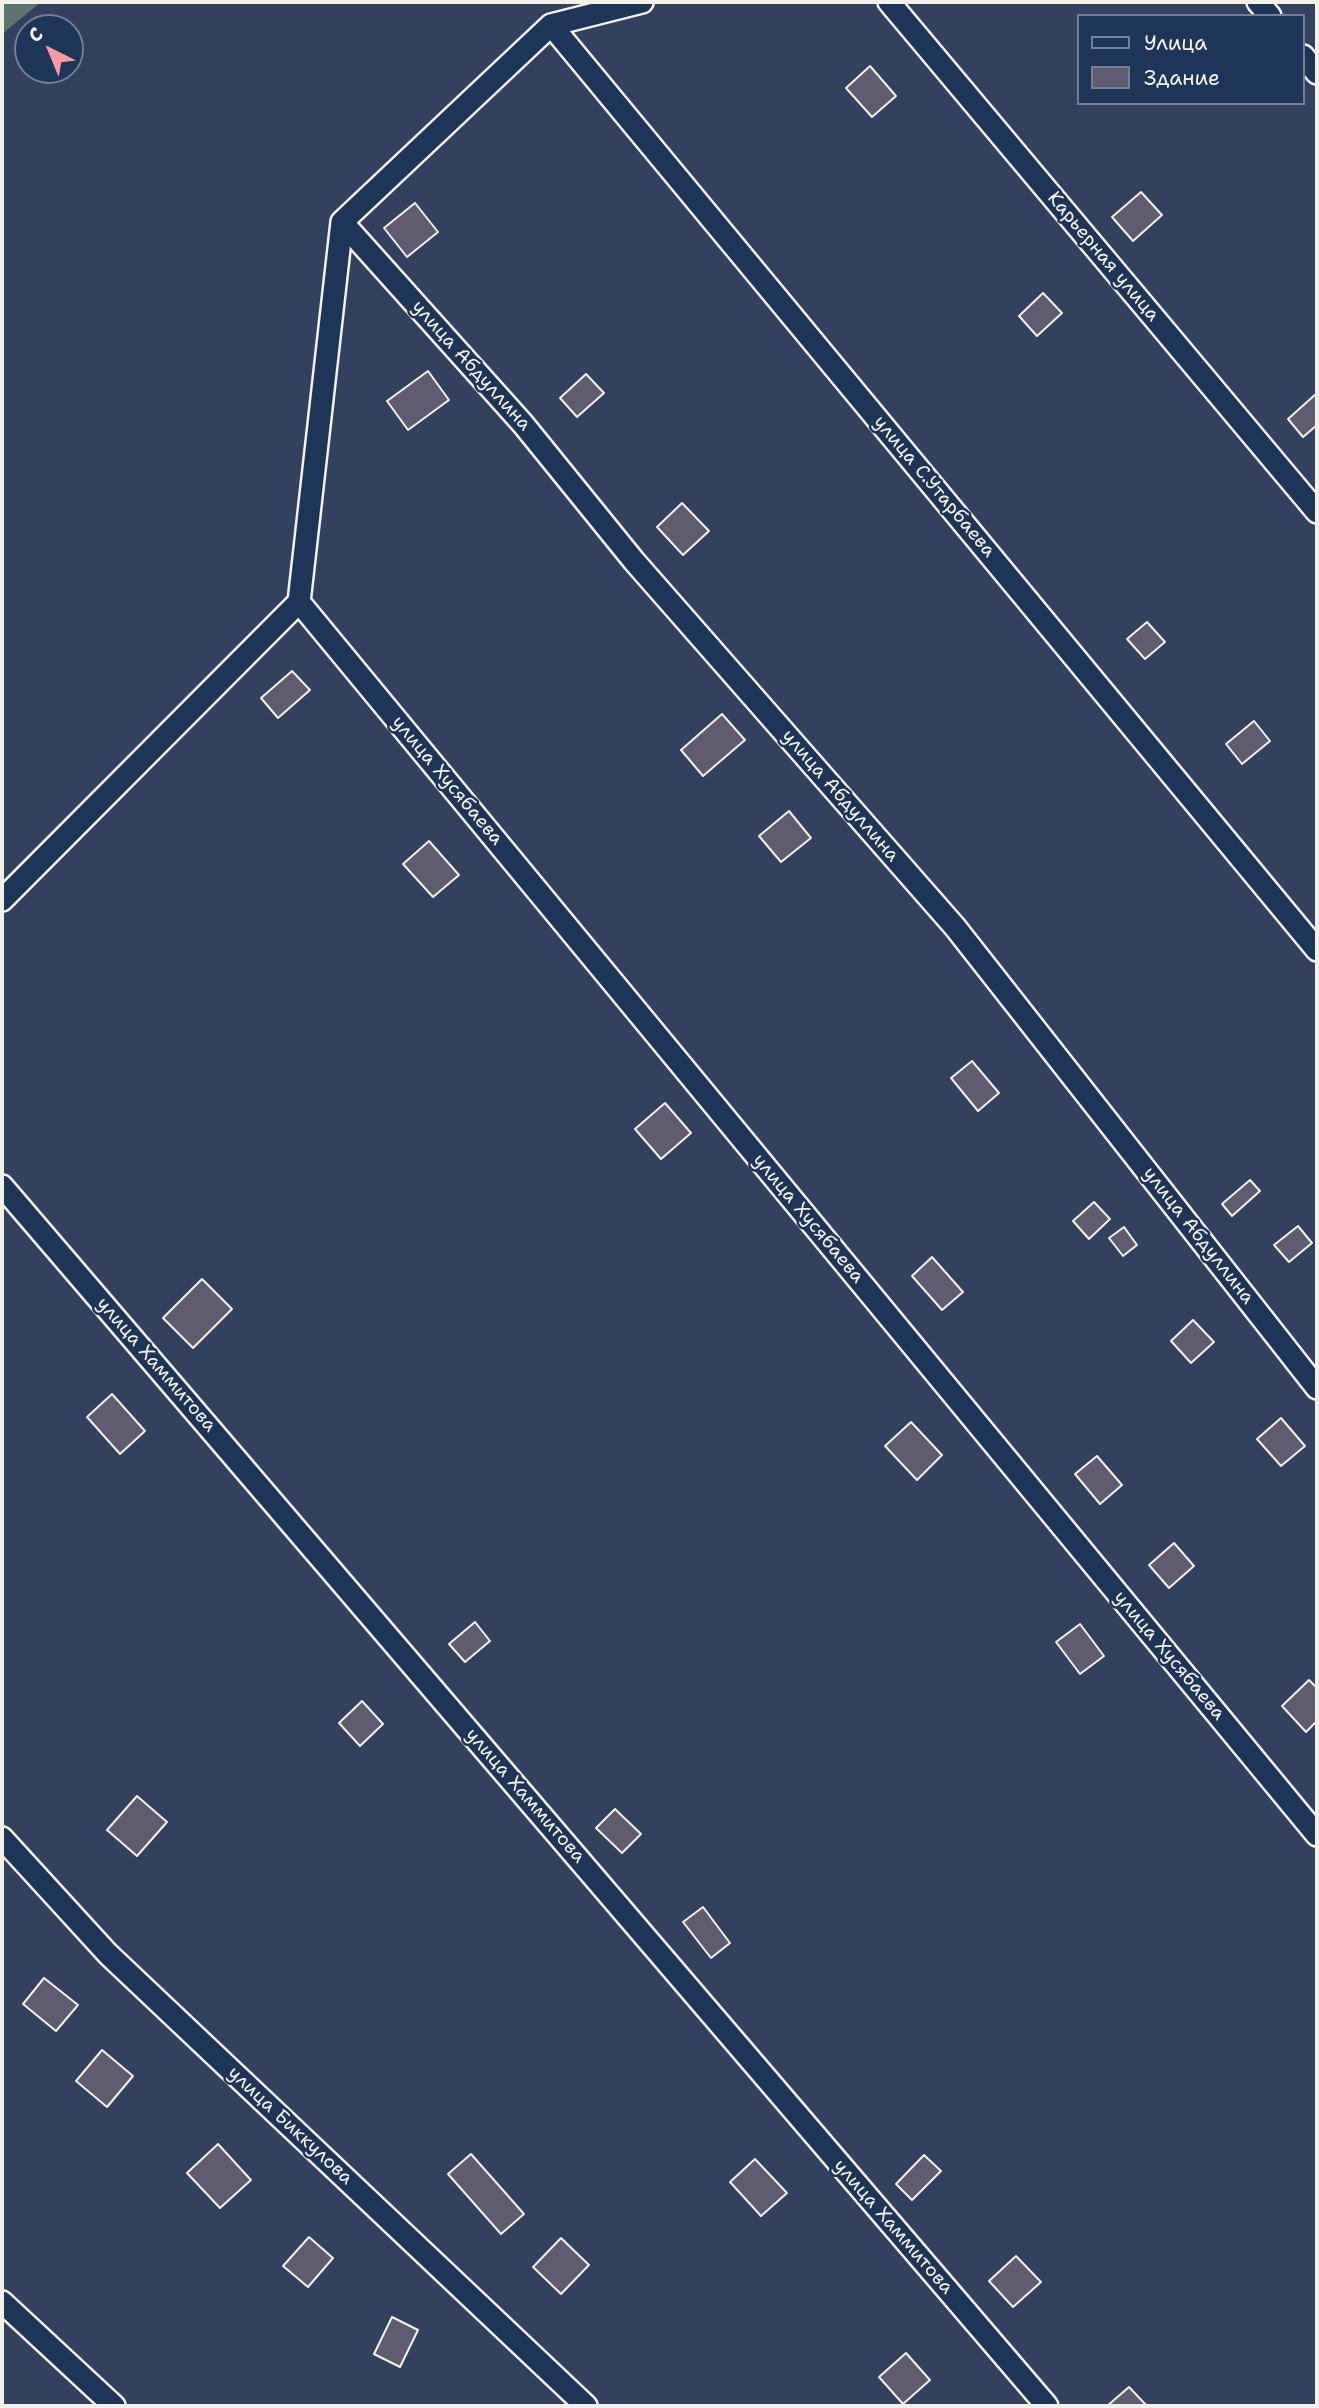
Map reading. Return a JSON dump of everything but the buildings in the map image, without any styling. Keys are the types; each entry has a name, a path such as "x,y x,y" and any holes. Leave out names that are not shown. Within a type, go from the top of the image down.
{"street":[{"path":"2,900 299,602 342,222 551,24 642,2"},
{"name":"Карьерная улица","path":"889,2 1317,512"},
{"name":"улица С.Утарбаева","path":"551,24 1317,950"},
{"path":"1305,58 1317,73"},
{"name":"улица Абдуллина","path":"342,222 523,424 634,561 955,927 1317,1388"},
{"name":"улица Хусябаева","path":"299,602 1317,1835"},
{"name":"улица Хаммитова","path":"2,1186 1047,2406"},
{"name":"улица Биккулова","path":"2,1838 108,1954 586,2406"},
{"path":"2,2302 114,2406"}],"green space":[{"path":"2,2 41,2 26,14 14,14 14,24 2,34"}]}
